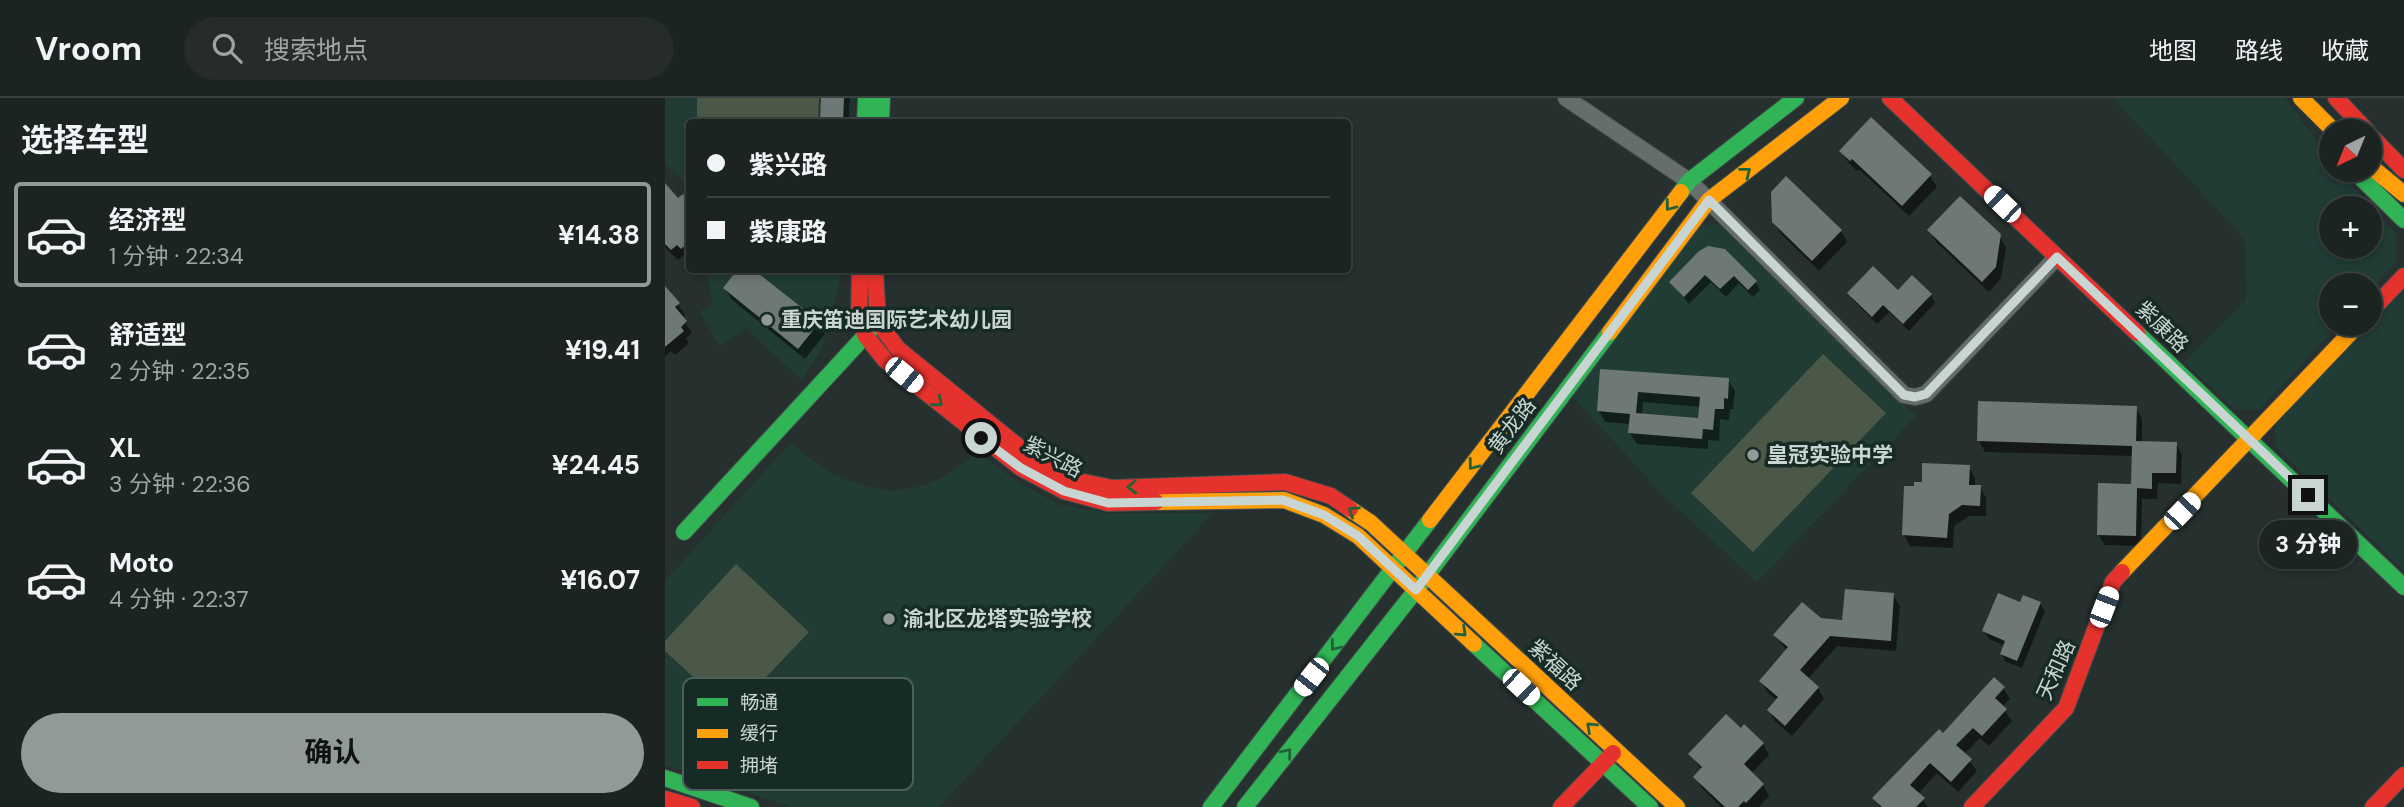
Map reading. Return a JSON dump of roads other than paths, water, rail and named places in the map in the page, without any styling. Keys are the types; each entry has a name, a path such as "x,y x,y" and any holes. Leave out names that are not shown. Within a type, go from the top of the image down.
{"main road":[{"path":"865,119 866,98"},
{"path":"881,119 882,98"},
{"name":"黄龙路","path":"1211,807 1689,181 1796,98"},
{"name":"黄龙路","path":"1245,807 1416,590 1709,200 1840,98"},
{"name":"紫康路","path":"1890,98 2404,587"},
{"path":"2337,98 2356,119"},
{"path":"2337,98 2404,157"},
{"path":"2302,100 2322,119"},
{"path":"2302,100 2319,123"},
{"path":"2382,147 2404,170"},
{"path":"2382,176 2404,194"},
{"path":"2363,182 2404,220"},
{"path":"860,273 859,313 865,335"},
{"path":"684,532 878,322 875,273"},
{"path":"2382,299 2404,276"},
{"name":"紫兴路","path":"878,322 898,349 1030,456 1069,479 1112,488 1285,482 1331,496 1371,523 1405,555"},
{"name":"紫兴路","path":"865,335 885,360 981,438 1021,468 1064,491 1108,503 1283,500 1324,515 1358,536 1394,569"},
{"name":"天和路","path":"1972,807 2066,708 2113,582 2348,336"},
{"name":"紫福路","path":"1405,555 1677,807"},
{"name":"紫福路","path":"1394,569 1650,807"},
{"path":"1396,615 1416,608 1440,612"},
{"path":"1561,807 1616,750"},
{"path":"2373,807 2404,775"},
{"path":"665,778 683,784"},
{"path":"701,790 751,807"},
{"path":"665,799 692,807"}],"street":[{"path":"1566,98 1689,181 1904,395 1915,397 1926,394 2057,257"}],"place":[{"name":"重庆笛迪国际艺术幼儿园","path":"767,320"},
{"name":"皇冠实验中学","path":"1753,455"},
{"name":"渝北区龙塔实验学校","path":"889,619"}]}
